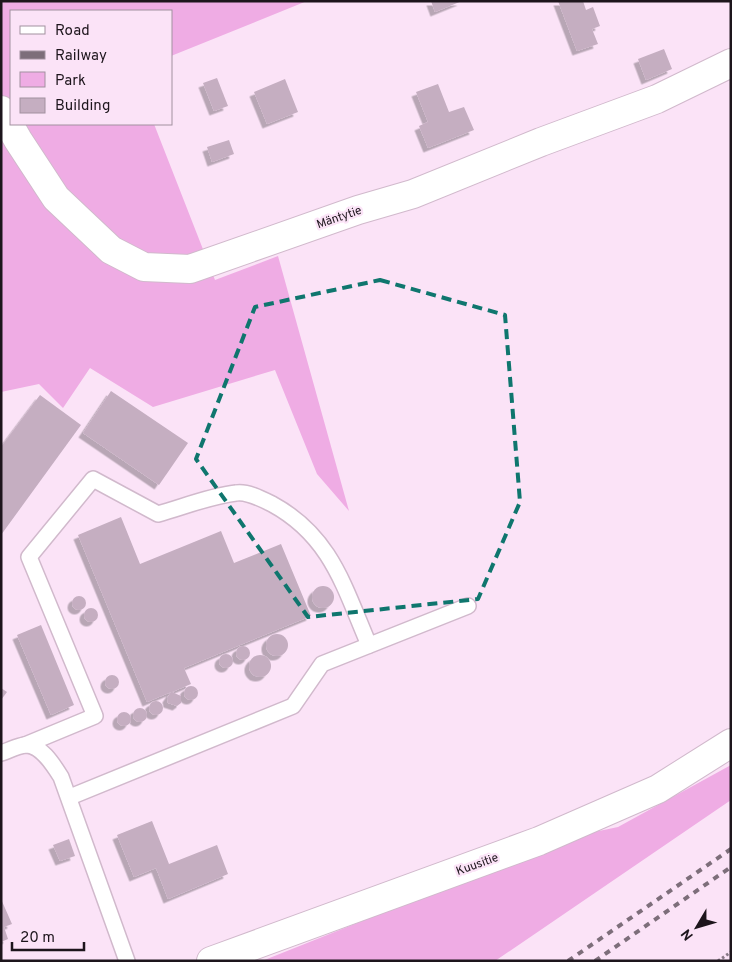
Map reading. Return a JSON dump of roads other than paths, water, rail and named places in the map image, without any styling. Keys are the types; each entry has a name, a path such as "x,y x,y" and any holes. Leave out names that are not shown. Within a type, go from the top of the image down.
{"street":[{"name":"Mäntytie","path":"1,110 56,198 112,250 144,267 190,269 358,210 413,194 541,142 657,99 731,63"},
{"name":"Kuusitie","path":"212,961 539,841 658,789 731,743"}],"lane":[{"path":"1,753 95,716 29,557 93,479 158,514 238,492 262,498 282,510 310,531 330,557 369,645"},
{"path":"70,797 294,706 322,664 468,606"},
{"path":"25,745 36,749 53,764 61,777 70,797 127,961"}],"railway":[{"path":"568,961 731,849"},
{"path":"595,961 731,867"}]}
